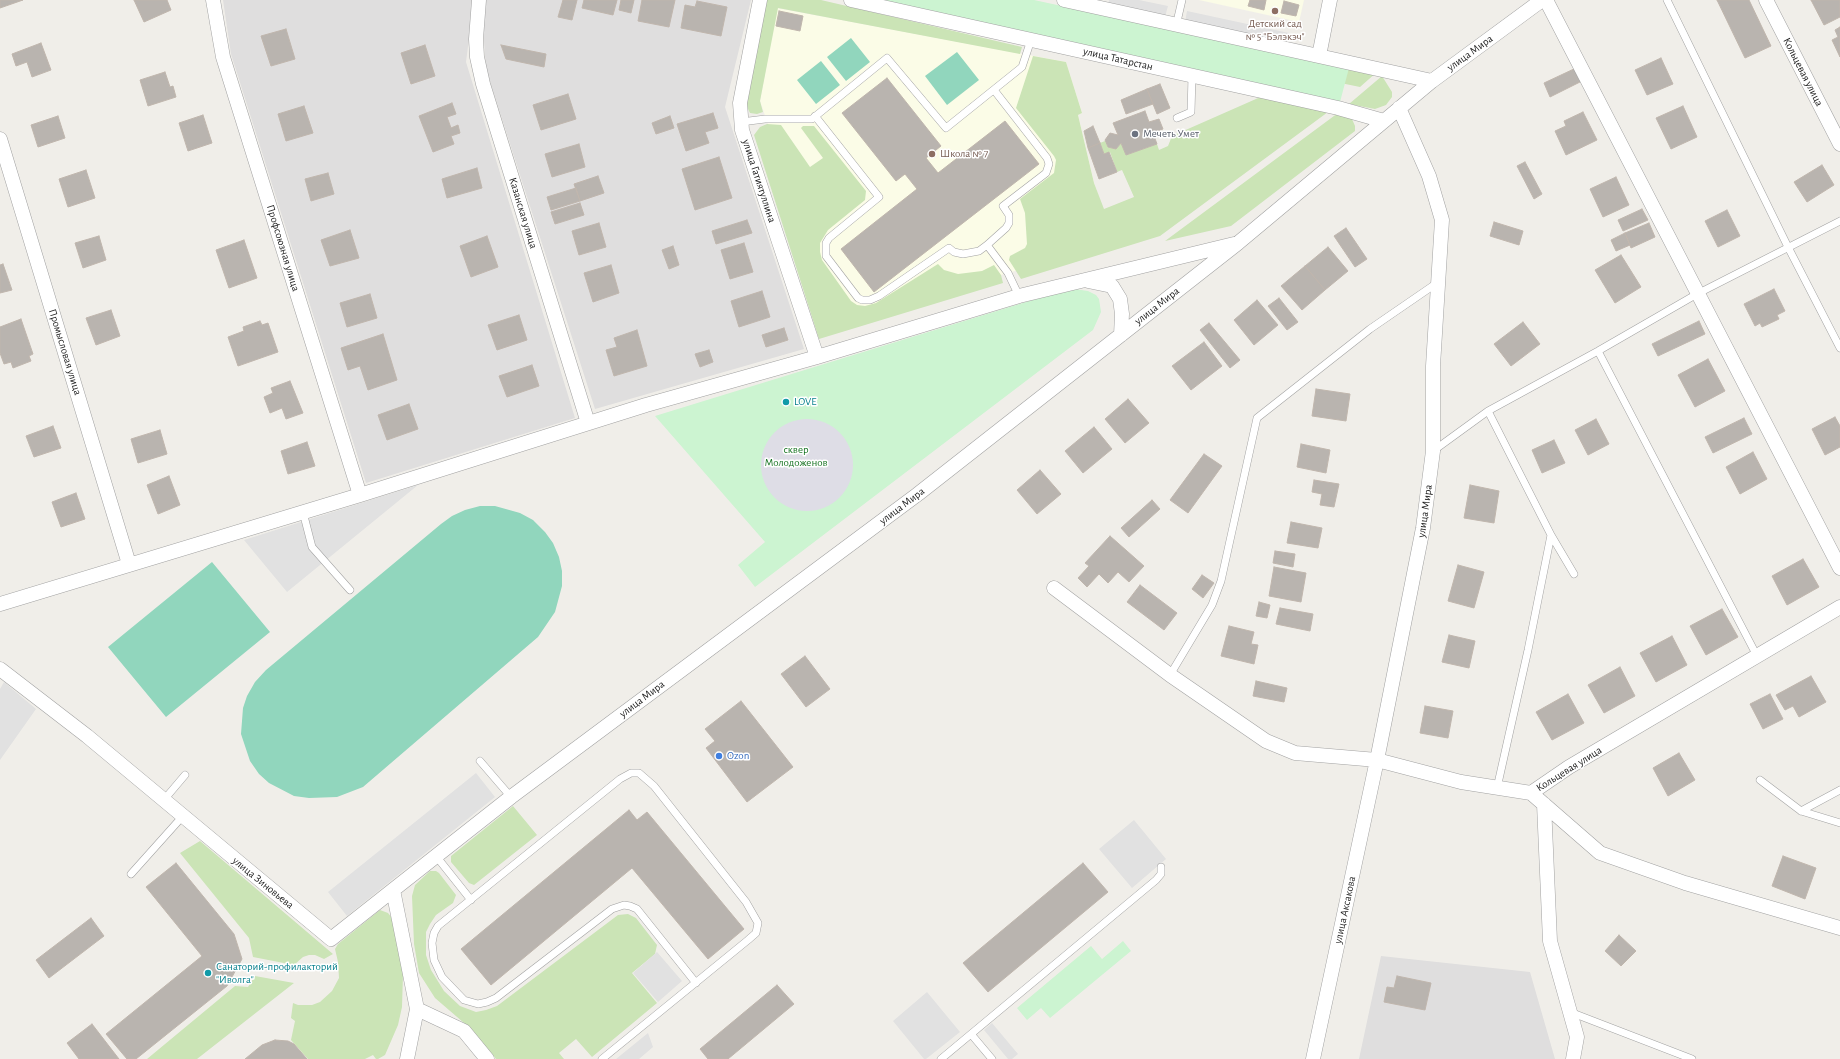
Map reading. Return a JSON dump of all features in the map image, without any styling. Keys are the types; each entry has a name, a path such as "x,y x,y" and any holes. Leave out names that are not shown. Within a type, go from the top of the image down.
{"street":[{"name":"Профсоюзная улица","path":"213,0 223,57 360,495"},
{"name":"Казанская улица","path":"479,0 476,39 477,57 483,84 588,423"},
{"name":"улица Гатиятуллина","path":"760,0 740,102 742,130 817,357"},
{"name":"улица Татарстан","path":"851,0 1338,108 1384,120"},
{"path":"1064,0 1176,26 1432,81"},
{"path":"1319,56 1330,0"},
{"name":"улица Мира","path":"393,890 510,797 912,499 1238,243 1432,81 1542,0"},
{"path":"1546,0 1840,568"},
{"name":"Кольцевая улица","path":"1766,0 1840,144"},
{"name":"улица Мира","path":"1377,760 1423,528 1433,451 1433,366 1442,220 1429,176 1399,108"},
{"name":"Промысловая улица","path":"0,139 129,564"},
{"path":"0,604 360,495 646,405 817,357 1019,296 1238,243"},
{"path":"1084,281 1112,286 1120,299 1122,314 1121,335"},
{"path":"1054,588 1170,675 1238,723 1281,749 1295,753 1377,760 1461,782 1531,793"},
{"name":"Кольцевая улица","path":"1840,607 1569,767 1531,793 1600,853 1685,883 1840,928"},
{"name":"улица Зиновьева","path":"0,669 87,736 182,817 331,939 393,890"},
{"name":"улица Аксакова","path":"1313,1059 1377,760"},
{"path":"1544,804 1550,941 1577,1037 1572,1059"},
{"path":"393,890 417,1009 406,1059"},
{"path":"417,1009 464,1031 487,1059"}],"lane":[{"path":"1176,26 1182,0"},
{"path":"1667,0 1788,247 1840,348"},
{"path":"741,122 765,119 812,119 887,58 946,128 1022,67 1031,40"},
{"path":"1176,118 1191,112 1192,76"},
{"path":"815,116 879,197 829,238 826,243 826,256 858,298 862,300 870,300 879,296 949,248 954,252 963,254 979,251 1010,223 1009,215 1003,206 1046,173 1049,164 1047,158 994,90"},
{"path":"1433,451 1488,411 1598,351 1697,294 1840,220"},
{"path":"987,245 1008,273 1019,296"},
{"path":"1170,675 1212,605 1221,581 1258,418 1370,328 1438,282"},
{"path":"1598,351 1757,656"},
{"path":"1488,411 1551,535 1574,574"},
{"path":"303,512 312,547 350,590"},
{"path":"1497,788 1528,650 1551,535"},
{"path":"480,760 510,797"},
{"path":"602,1059 696,983 756,933 758,923 746,902 654,786 639,773 631,773 620,779 438,926 434,934 432,951 434,960 442,977 459,996 472,1003 478,1004 496,998 612,909 624,905 637,909 696,983"},
{"path":"163,801 185,775"},
{"path":"1760,780 1801,811 1840,823"},
{"path":"1801,811 1840,790"},
{"path":"131,874 182,817"},
{"path":"436,856 471,900"},
{"path":"941,1059 1156,880 1161,874 1161,867"},
{"path":"1570,1012 1692,1059"},
{"path":"971,1034 992,1059"}],"shaded area":[{"path":"223,0 474,0 466,62 575,418 366,483 231,54"},
{"path":"485,0 751,0 725,107 804,349 595,409 486,69 482,14"},
{"path":"1109,0 1139,0 1168,6 1165,17 1108,4"},
{"name":"Детский сад № 5 \"Бэлэкэч\"","path":"1199,0 1304,0 1299,22"},
{"name":"Школа № 7","path":"777,8 1066,62 1082,113 1078,115 1094,183 1103,209 1015,271 836,322 760,101"},
{"path":"1187,11 1289,33 1286,44 1185,22"},
{"path":"807,419 825,422 840,432 850,447 853,465 850,483 840,498 825,508 807,511 789,508 774,498 764,483 761,465 764,447 774,432 789,422"},
{"path":"418,485 287,592 244,540"},
{"path":"4,682 36,709 0,760 0,689"},
{"path":"476,773 495,797 347,916 328,892"},
{"path":"1134,820 1166,859 1132,888 1099,849"},
{"path":"657,952 682,981 658,1002 633,973"},
{"path":"1381,956 1530,972 1555,1059 1359,1059"},
{"path":"927,992 960,1032 926,1059 924,1059 893,1021"},
{"path":"992,1023 1018,1054 1012,1059 1008,1059 984,1030"},
{"path":"648,1033 653,1047 639,1059 616,1059"}],"green space":[{"path":"766,0 821,0 1022,47 1020,54 778,8 760,101 763,112 757,114 750,113 746,105"},
{"path":"872,0 1034,0 1349,68 1340,102"},
{"path":"851,38 870,62 846,81 827,57"},
{"path":"957,52 979,80 947,105 925,76"},
{"path":"1280,53 1377,72 1360,87 1282,71"},
{"path":"1033,56 1066,62 1082,113 1078,115 1094,183 1104,209 1134,197 1122,170 1117,172 1110,152 1104,154 1100,143 1105,141 1108,147 1116,149 1121,143 1126,155 1157,144 1159,150 1168,146 1172,136 1265,95 1328,112 1160,236 1021,279 1009,260 1010,256 1025,248 1027,244 1025,213 1020,199 1054,173 1056,160 1016,108"},
{"path":"821,61 840,85 816,104 797,80"},
{"path":"1382,76 1392,92 1392,97 1386,105 1375,109 1349,104"},
{"path":"1338,113 1352,119 1355,126 1355,131 1231,226 1165,241"},
{"path":"767,124 781,125 810,167 823,158 801,128 803,126 814,126 866,191 865,200 828,230 820,243 822,260 851,301 857,305 865,306 876,303 938,264 944,270 958,274 982,271 994,265 1001,275 1003,283 819,339 754,135 760,127"},
{"name":"сквер Молодоженов","path":"1074,289 1088,291 1096,295 1099,299 1101,312 1093,330 755,587 738,565 765,542 655,416 1065,290"},
{"path":"480,506 495,506 520,513 533,520 553,543 559,557 562,571 562,586 555,612 538,637 363,787 337,797 309,798 294,796 269,783 259,774 250,761 241,734 243,708 247,696 255,682 266,670 441,524 452,516 465,510"},
{"path":"212,562 270,632 166,717 108,647"},
{"path":"513,806 537,835 474,885 469,883 451,862 451,856"},
{"path":"200,841 333,954 324,959 315,955 309,955 303,957 294,965 253,957 249,938 180,853"},
{"path":"430,871 436,871 439,873 456,895 453,903 436,915 426,932 426,955 431,970 444,991 460,1006 476,1012 497,1006 618,915 628,914 636,918 657,945 655,954 632,973 657,1003 592,1057 576,1039 559,1053 564,1059 496,1059 471,1029 435,998 419,973 414,944 412,896 415,885"},
{"path":"380,910 388,913 392,918 403,974 402,1007 398,1025 385,1055 378,1059 376,1059 373,1055 365,1059 308,1059 291,1040 295,1021 291,1018 293,1003 298,1005 312,1005 320,1002 332,991 339,978 335,949 338,944"},
{"path":"1123,941 1131,951 1050,1018 1041,1008 1027,1020 1017,1008 1091,946 1102,959"},
{"path":"255,976 294,983 197,1059 147,1059 235,986 248,987"}],"building":[{"path":"0,0 23,0 0,8"},
{"path":"134,0 167,0 171,10 144,22"},
{"path":"563,0 577,0 572,20 558,17"},
{"path":"584,0 617,0 613,15 582,8"},
{"path":"621,0 634,0 631,13 619,10"},
{"path":"642,0 675,0 669,27 638,21"},
{"path":"1250,0 1266,0 1264,10 1248,6"},
{"path":"1717,0 1749,0 1771,46 1745,58"},
{"path":"1811,0 1840,0 1840,17 1824,25"},
{"path":"697,1 727,7 721,36 681,28 685,5 695,7"},
{"path":"1284,1 1299,5 1296,16 1281,13"},
{"path":"779,11 803,16 800,31 776,26"},
{"path":"1840,27 1840,57 1832,40 1838,37 1835,30"},
{"path":"286,29 295,59 271,66 261,36"},
{"path":"41,43 51,70 32,77 27,62 16,66 12,54"},
{"path":"425,45 435,76 411,84 401,53"},
{"path":"501,45 546,54 544,67 506,59"},
{"path":"1661,58 1673,84 1647,95 1635,70"},
{"path":"1576,68 1582,81 1550,97 1544,83"},
{"path":"165,72 170,87 173,86 176,97 148,106 140,80"},
{"name":"Школа № 7","path":"887,78 941,146 926,158 938,173 1005,121 1039,164 874,292 841,249 917,189 905,174 896,181 842,113"},
{"path":"1160,84 1170,108 1157,114 1147,89"},
{"path":"1147,89 1153,104 1126,114 1121,100"},
{"path":"568,94 576,119 541,130 533,105"},
{"path":"452,103 456,114 447,117 451,128 458,125 460,133 451,136 454,144 433,152 419,116"},
{"path":"304,106 313,133 286,141 278,114"},
{"path":"1683,106 1697,137 1671,149 1656,118"},
{"name":"Мечеть Умет","path":"1145,111 1149,122 1159,119 1163,129 1153,133 1157,144 1126,155 1121,143 1116,149 1108,147 1105,140 1110,133 1118,135 1113,123"},
{"path":"1583,112 1597,140 1566,155 1555,131 1566,126 1564,121"},
{"path":"713,113 718,128 705,132 709,143 686,151 677,124"},
{"path":"203,115 212,143 188,151 179,123"},
{"path":"58,116 65,138 38,147 31,125"},
{"path":"670,116 674,128 656,134 652,123"},
{"path":"1093,126 1100,143 1088,148 1084,131"},
{"path":"1100,143 1104,154 1109,152 1117,172 1099,179 1088,148"},
{"path":"579,144 585,167 552,177 545,154"},
{"path":"719,157 732,198 695,210 682,169"},
{"path":"1525,162 1542,194 1534,199 1517,166"},
{"path":"1822,165 1834,185 1807,202 1794,182"},
{"path":"477,168 482,188 447,198 442,179"},
{"path":"86,170 95,198 68,207 59,179"},
{"path":"328,173 334,194 311,201 305,179"},
{"path":"598,176 604,193 580,201 574,184"},
{"path":"1616,177 1629,205 1603,217 1590,189"},
{"path":"576,188 580,201 551,210 547,197"},
{"path":"580,203 584,215 555,224 551,212"},
{"path":"1642,209 1648,220 1623,231 1618,220"},
{"path":"1727,210 1740,236 1718,247 1705,221"},
{"path":"747,220 752,233 716,244 712,231"},
{"path":"1494,222 1523,231 1519,245 1490,236"},
{"path":"599,223 606,247 579,255 572,231"},
{"path":"1649,223 1655,237 1631,248 1625,233"},
{"path":"1346,228 1367,259 1355,267 1334,236"},
{"path":"350,230 359,258 330,266 321,240"},
{"path":"1625,233 1630,245 1616,251 1611,240"},
{"path":"99,236 106,260 83,268 75,243"},
{"path":"487,236 498,267 471,277 460,246"},
{"path":"244,240 257,278 229,288 216,250"},
{"path":"744,243 753,272 730,279 721,250"},
{"path":"673,246 679,265 669,269 662,250"},
{"path":"1328,247 1348,271 1325,290 1305,266"},
{"path":"1621,255 1641,287 1615,303 1595,270"},
{"path":"3,264 12,290 0,293 0,265"},
{"path":"611,265 619,293 593,302 584,273"},
{"path":"1305,266 1325,290 1302,310 1281,286"},
{"path":"1774,289 1785,311 1777,315 1779,319 1762,327 1760,323 1755,326 1744,304"},
{"path":"762,291 770,317 739,327 731,301"},
{"path":"370,294 377,318 347,327 340,303"},
{"path":"1279,298 1298,322 1287,330 1268,306"},
{"path":"1257,300 1278,325 1254,345 1234,320"},
{"path":"111,310 120,336 96,345 86,318"},
{"path":"519,315 527,340 497,350 488,325"},
{"path":"21,319 33,354 29,356 31,361 13,368 11,362 4,364 0,353 0,327"},
{"path":"260,321 262,325 268,323 278,352 238,366 228,337 244,331 243,327"},
{"path":"1699,321 1705,334 1658,356 1652,344"},
{"path":"1523,322 1540,344 1511,366 1494,344"},
{"path":"1209,323 1240,360 1230,368 1200,330"},
{"path":"784,328 788,340 766,347 762,335"},
{"path":"637,330 647,366 614,376 606,350 617,347 614,338"},
{"path":"383,334 397,380 368,390 360,366 348,370 341,348"},
{"path":"1204,342 1222,366 1191,390 1172,366"},
{"path":"709,350 713,362 700,367 695,354"},
{"path":"1708,359 1725,391 1695,407 1678,375"},
{"path":"532,365 539,386 507,397 499,376"},
{"path":"290,381 303,413 286,419 282,408 270,413 264,397 273,393 271,388"},
{"path":"1316,389 1350,394 1346,421 1312,416"},
{"path":"1128,399 1149,423 1125,443 1105,419"},
{"path":"409,404 418,429 387,440 378,415"},
{"path":"1835,417 1840,426 1840,447 1825,455 1812,429"},
{"path":"1744,418 1752,434 1713,453 1705,437"},
{"path":"1596,419 1609,444 1588,455 1575,430"},
{"path":"53,426 61,448 34,457 26,436"},
{"path":"1094,427 1112,449 1083,473 1065,451"},
{"path":"160,430 167,454 138,463 131,439"},
{"path":"1554,440 1565,463 1542,473 1532,450"},
{"path":"307,442 315,466 288,474 281,451"},
{"path":"1301,444 1330,450 1326,473 1297,467"},
{"path":"1753,452 1767,479 1740,494 1726,467"},
{"path":"1204,454 1222,466 1188,513 1170,500"},
{"path":"1040,470 1061,494 1037,514 1017,490"},
{"path":"169,476 180,505 158,514 147,485"},
{"path":"1314,480 1339,484 1334,507 1320,505 1322,494 1312,492"},
{"path":"1470,485 1499,491 1494,523 1464,518"},
{"path":"76,493 85,519 61,527 52,502"},
{"path":"1152,500 1160,509 1129,537 1121,528"},
{"path":"1291,522 1322,528 1318,548 1287,543"},
{"path":"1110,536 1144,566 1129,582 1118,572 1108,583 1099,574 1087,587 1078,578 1089,566 1085,563"},
{"path":"1275,551 1295,554 1293,567 1273,563"},
{"path":"1803,559 1819,587 1787,605 1772,576"},
{"path":"1458,565 1484,572 1474,608 1448,601"},
{"path":"1274,567 1306,573 1301,602 1269,596"},
{"path":"1202,575 1214,583 1203,598 1192,589"},
{"path":"1140,585 1177,613 1164,630 1127,602"},
{"path":"1259,602 1270,605 1267,618 1256,616"},
{"path":"1280,608 1313,614 1310,631 1276,624"},
{"path":"1722,609 1738,637 1706,655 1690,626"},
{"path":"1229,626 1254,632 1251,644 1258,645 1254,664 1221,656"},
{"path":"1449,635 1475,641 1469,668 1442,662"},
{"path":"1672,636 1687,665 1656,682 1640,653"},
{"path":"805,656 830,689 806,707 781,674"},
{"path":"1620,667 1635,696 1604,713 1588,685"},
{"path":"1811,676 1826,702 1799,717 1793,706 1785,710 1776,695"},
{"path":"1256,681 1287,688 1284,702 1253,696"},
{"path":"1568,694 1584,723 1552,740 1536,712"},
{"path":"1770,694 1783,719 1763,729 1750,704"},
{"path":"741,701 793,767 747,802 706,748 715,741 705,729"},
{"path":"1425,706 1453,711 1448,738 1420,733"},
{"path":"1679,753 1695,780 1668,796 1653,768"},
{"path":"629,810 637,820 647,812 744,929 708,959 632,868 491,985 461,949"},
{"path":"1783,856 1816,868 1805,899 1772,886"},
{"name":"Санаторий-профилакторий \"Иволга\"","path":"176,863 234,934 242,959 227,986 136,1059 127,1059 106,1034 202,956 146,887"},
{"path":"1083,863 1108,892 988,992 963,963"},
{"path":"91,918 104,936 49,978 36,960"},
{"path":"1619,935 1636,951 1621,966 1605,951"},
{"path":"1397,976 1431,983 1425,1010 1384,1002 1387,987 1394,988"},
{"path":"777,985 794,1004 728,1059 708,1059 700,1049"},
{"path":"92,1024 119,1059 79,1059 67,1043"},
{"path":"275,1040 288,1041 294,1044 307,1059 245,1059 262,1045"}],"place":[{"name":"Детский сад № 5 \"Бэлэкэч\"","path":"1275,11"},
{"name":"Мечеть Умет","path":"1135,134"},
{"name":"Школа № 7","path":"932,154"},
{"name":"LOVE","path":"786,402"},
{"name":"Ozon","path":"719,756"},
{"name":"Санаторий-профилакторий \"Иволга\"","path":"208,973"}]}
